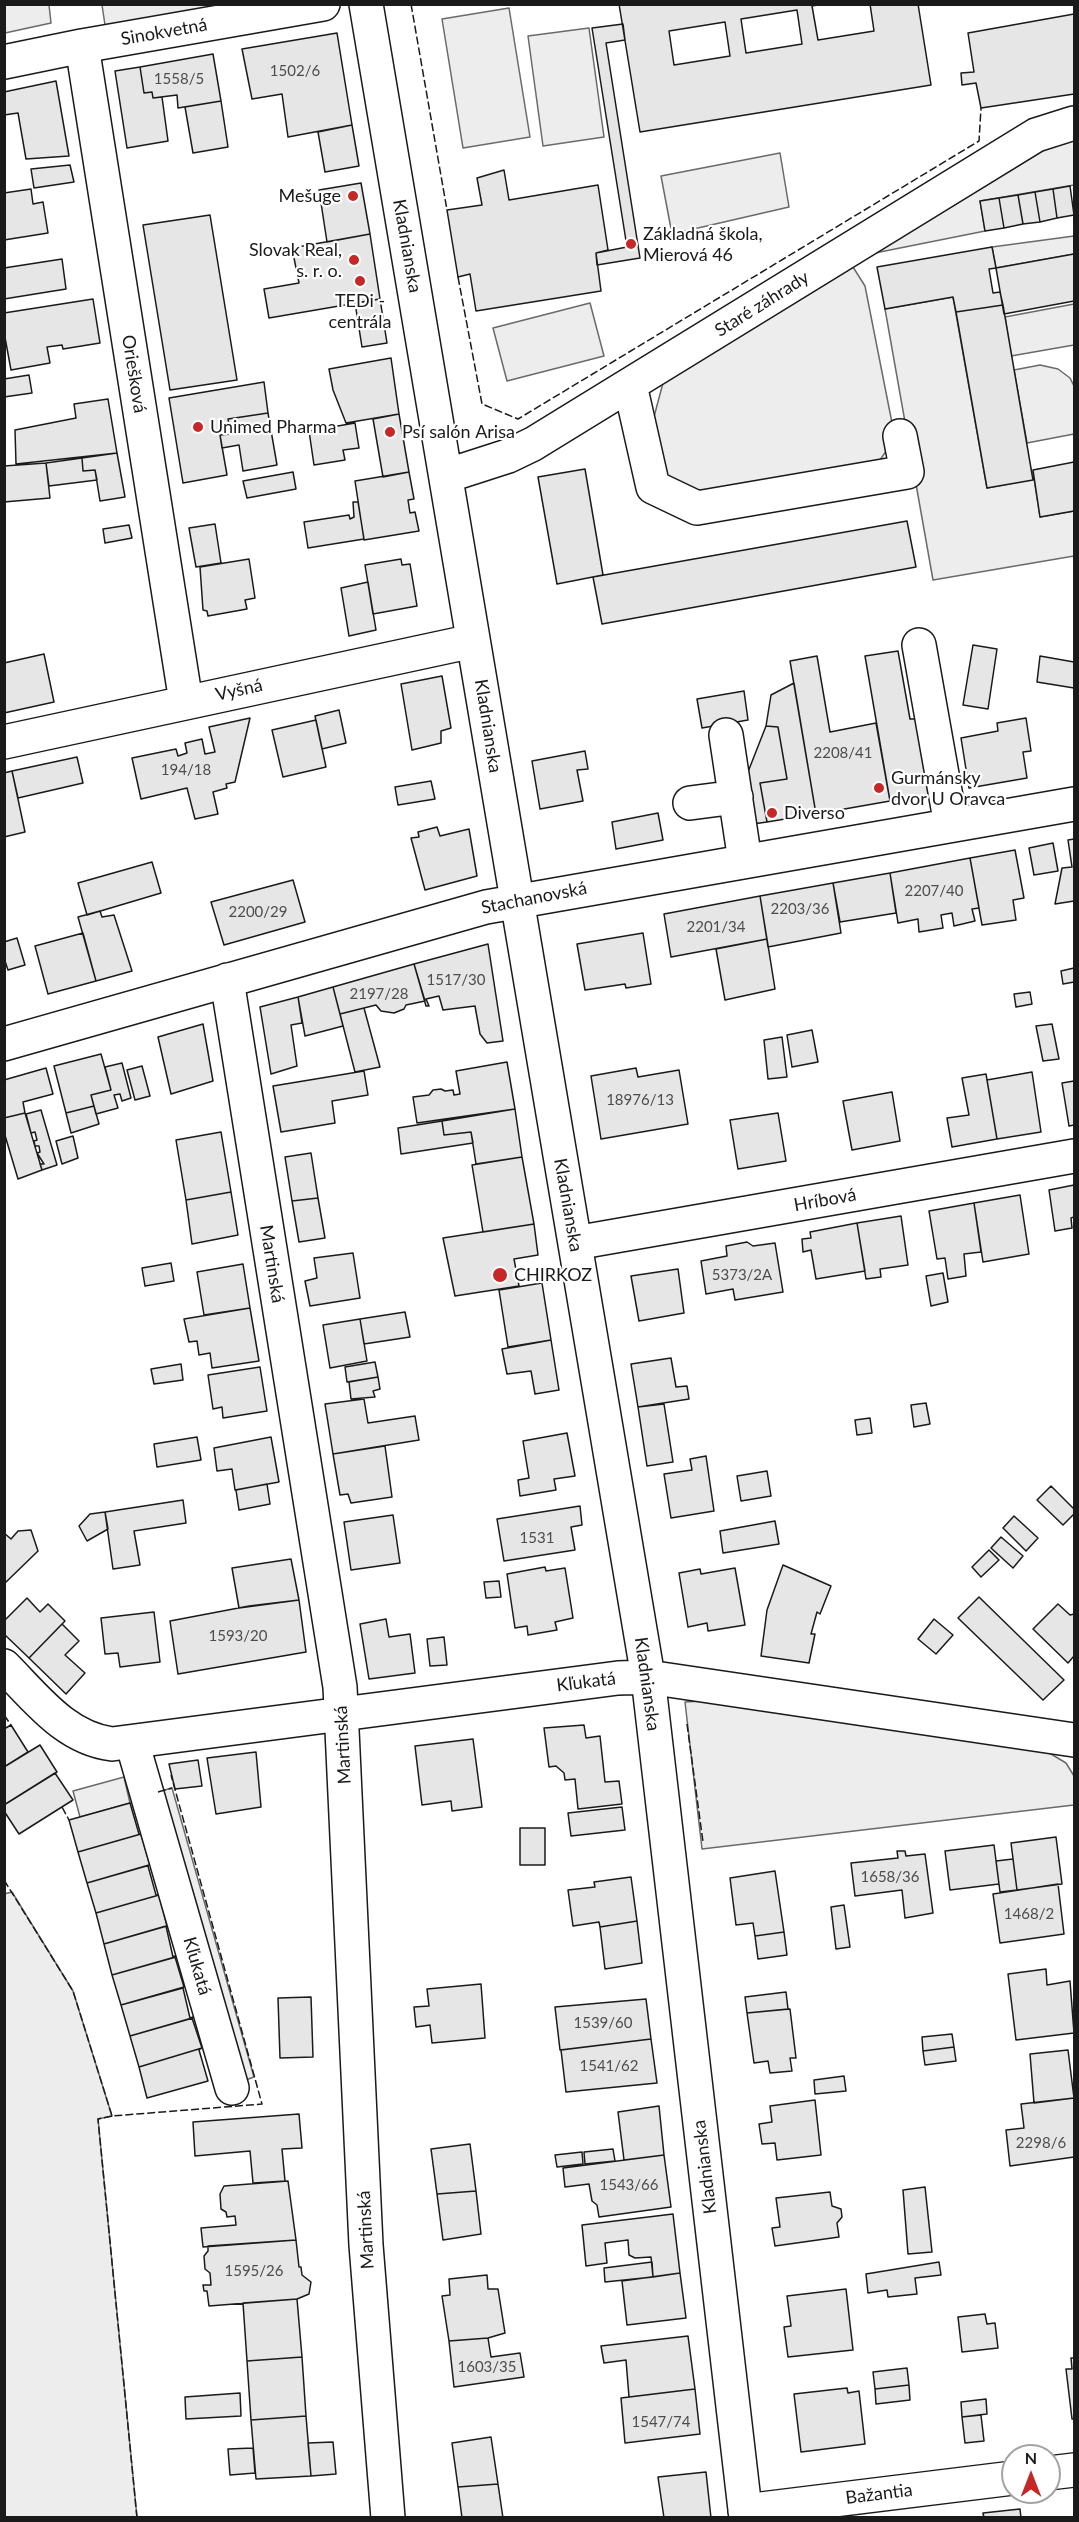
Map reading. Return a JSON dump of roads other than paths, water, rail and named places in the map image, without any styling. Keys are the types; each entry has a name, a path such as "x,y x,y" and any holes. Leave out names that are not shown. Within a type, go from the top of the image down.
{"street":[{"name":"Sinokvetná","path":"4,62 323,4"},
{"name":"Kladnianska","path":"366,4 648,1677 746,2514"},
{"name":"Oriešková","path":"82,46 186,702"},
{"name":"Staré záhrady","path":"446,476 508,456 533,444 1036,135 1074,123"},
{"path":"630,385 653,487 697,508 907,472 900,436"},
{"name":"Vyšná","path":"4,742 473,641"},
{"path":"920,645 951,825"},
{"path":"726,735 745,861"},
{"path":"690,803 736,796"},
{"name":"Stachanovská","path":"4,1044 517,900 1074,804"},
{"name":"Martinská","path":"227,980 336,1664 342,1714 366,2245 388,2517"},
{"name":"Hríbová","path":"575,1243 1074,1156"},
{"name":"Kľukatá","path":"4,1666 57,1719 80,1736 112,1744 618,1678 648,1677 1074,1740"},
{"name":"Kľukatá","path":"132,1742 232,2088"},
{"name":"Bažantia","path":"746,2514 1001,2480"}],"place":[{"name":"Mešuge","path":"353,196"},
{"name":"Základná škola, Mierová 46","path":"631,244"},
{"name":"Slovak Real, s. r. o.","path":"354,260"},
{"name":"TEDi - centrála","path":"360,281"},
{"name":"Unimed Pharma","path":"198,427"},
{"name":"Psí salón Arisa","path":"390,432"},
{"name":"Gurmánsky dvor U Oravca","path":"879,788"},
{"name":"Diverso","path":"772,813"},
{"name":"CHIRKOZ","path":"500,1275"}]}
